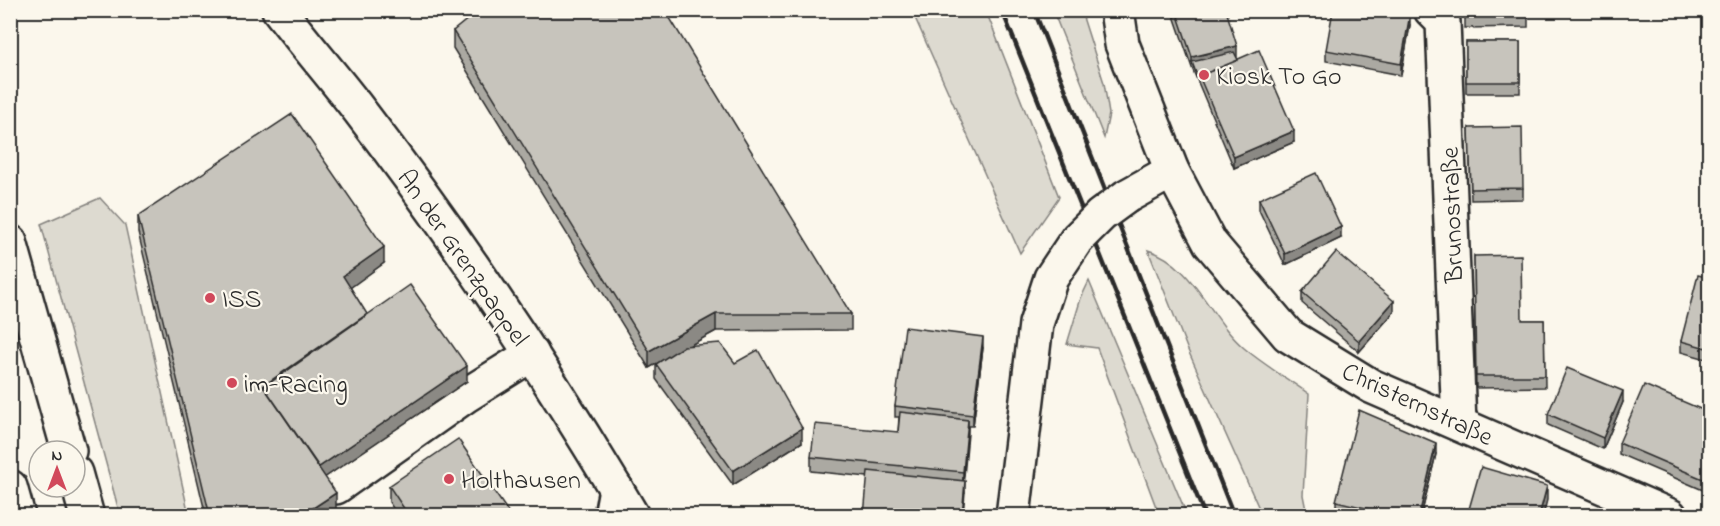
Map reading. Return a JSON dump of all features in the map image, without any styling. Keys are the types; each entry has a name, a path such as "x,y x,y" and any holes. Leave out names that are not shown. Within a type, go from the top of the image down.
{"main road":[{"name":"An der Grenzpappel","path":"279,10 358,108 452,236 532,354 620,507"},
{"name":"Christernstraße","path":"1117,10 1122,44 1172,171 1210,243 1288,334 1371,386 1670,516"},
{"name":"Brunostraße","path":"1431,10 1443,22 1459,424"},
{"path":"1013,516 1036,324 1051,278 1077,238 1101,215 1126,196 1172,171"},
{"path":"11,244 66,439"},
{"path":"336,487 465,396 532,354"},
{"path":"10,488 18,516"},
{"path":"82,499 87,516"}],"shaded area":[{"path":"912,11 986,11 1059,197 1020,253"},
{"path":"1053,11 1081,11 1104,83 1109,114 1104,138"},
{"path":"100,198 125,225 189,515 120,515 41,224"},
{"path":"1148,250 1164,257 1189,279 1232,336 1244,348 1309,394 1303,495 1307,515 1262,515 1187,348"},
{"path":"1089,281 1187,515 1159,515 1097,348 1067,344 1081,298"}],"building":[{"path":"479,10 665,10 851,314 716,314 649,351 453,31"},
{"path":"1176,10 1226,10 1237,46 1192,57"},
{"path":"1333,10 1392,10 1410,14 1401,64 1326,50"},
{"path":"1465,10 1528,10 1528,16 1465,17"},
{"path":"1466,42 1520,42 1520,82 1466,82"},
{"path":"1259,50 1294,131 1234,157 1199,76"},
{"path":"1234,52 1238,60 1199,76 1199,81 1192,62"},
{"path":"292,114 384,247 343,276 367,314 263,386 336,493 301,516 210,516 138,216"},
{"path":"1522,127 1523,188 1471,189 1469,128"},
{"path":"1316,173 1341,227 1285,254 1259,199"},
{"path":"1336,252 1394,301 1359,341 1302,292"},
{"path":"1521,255 1522,320 1544,320 1545,376 1476,376 1474,256"},
{"path":"1698,275 1710,278 1710,349 1681,341"},
{"path":"410,285 467,366 319,467 264,387"},
{"path":"905,327 983,337 973,415 895,406"},
{"path":"720,343 735,363 758,350 802,428 733,471 656,364 684,346"},
{"path":"1567,368 1623,391 1603,438 1548,414"},
{"path":"1644,385 1710,413 1710,482 1619,443"},
{"path":"1359,410 1436,443 1419,516 1399,516 1336,501"},
{"path":"900,412 968,420 963,472 811,457 815,424 898,432"},
{"name":"Holthausen","path":"458,439 511,516 409,516 389,486"},
{"path":"1481,467 1547,486 1539,516 1467,516"},
{"path":"868,471 965,481 962,516 864,516"}],"railway":[{"path":"1002,10 1205,516"},
{"path":"1034,10 1234,516"}],"place":[{"name":"Kiosk To Go","path":"1204,75"},
{"name":"ISS","path":"210,298"},
{"name":"im-Racing","path":"232,383"},
{"name":"Holthausen","path":"449,479"}]}
